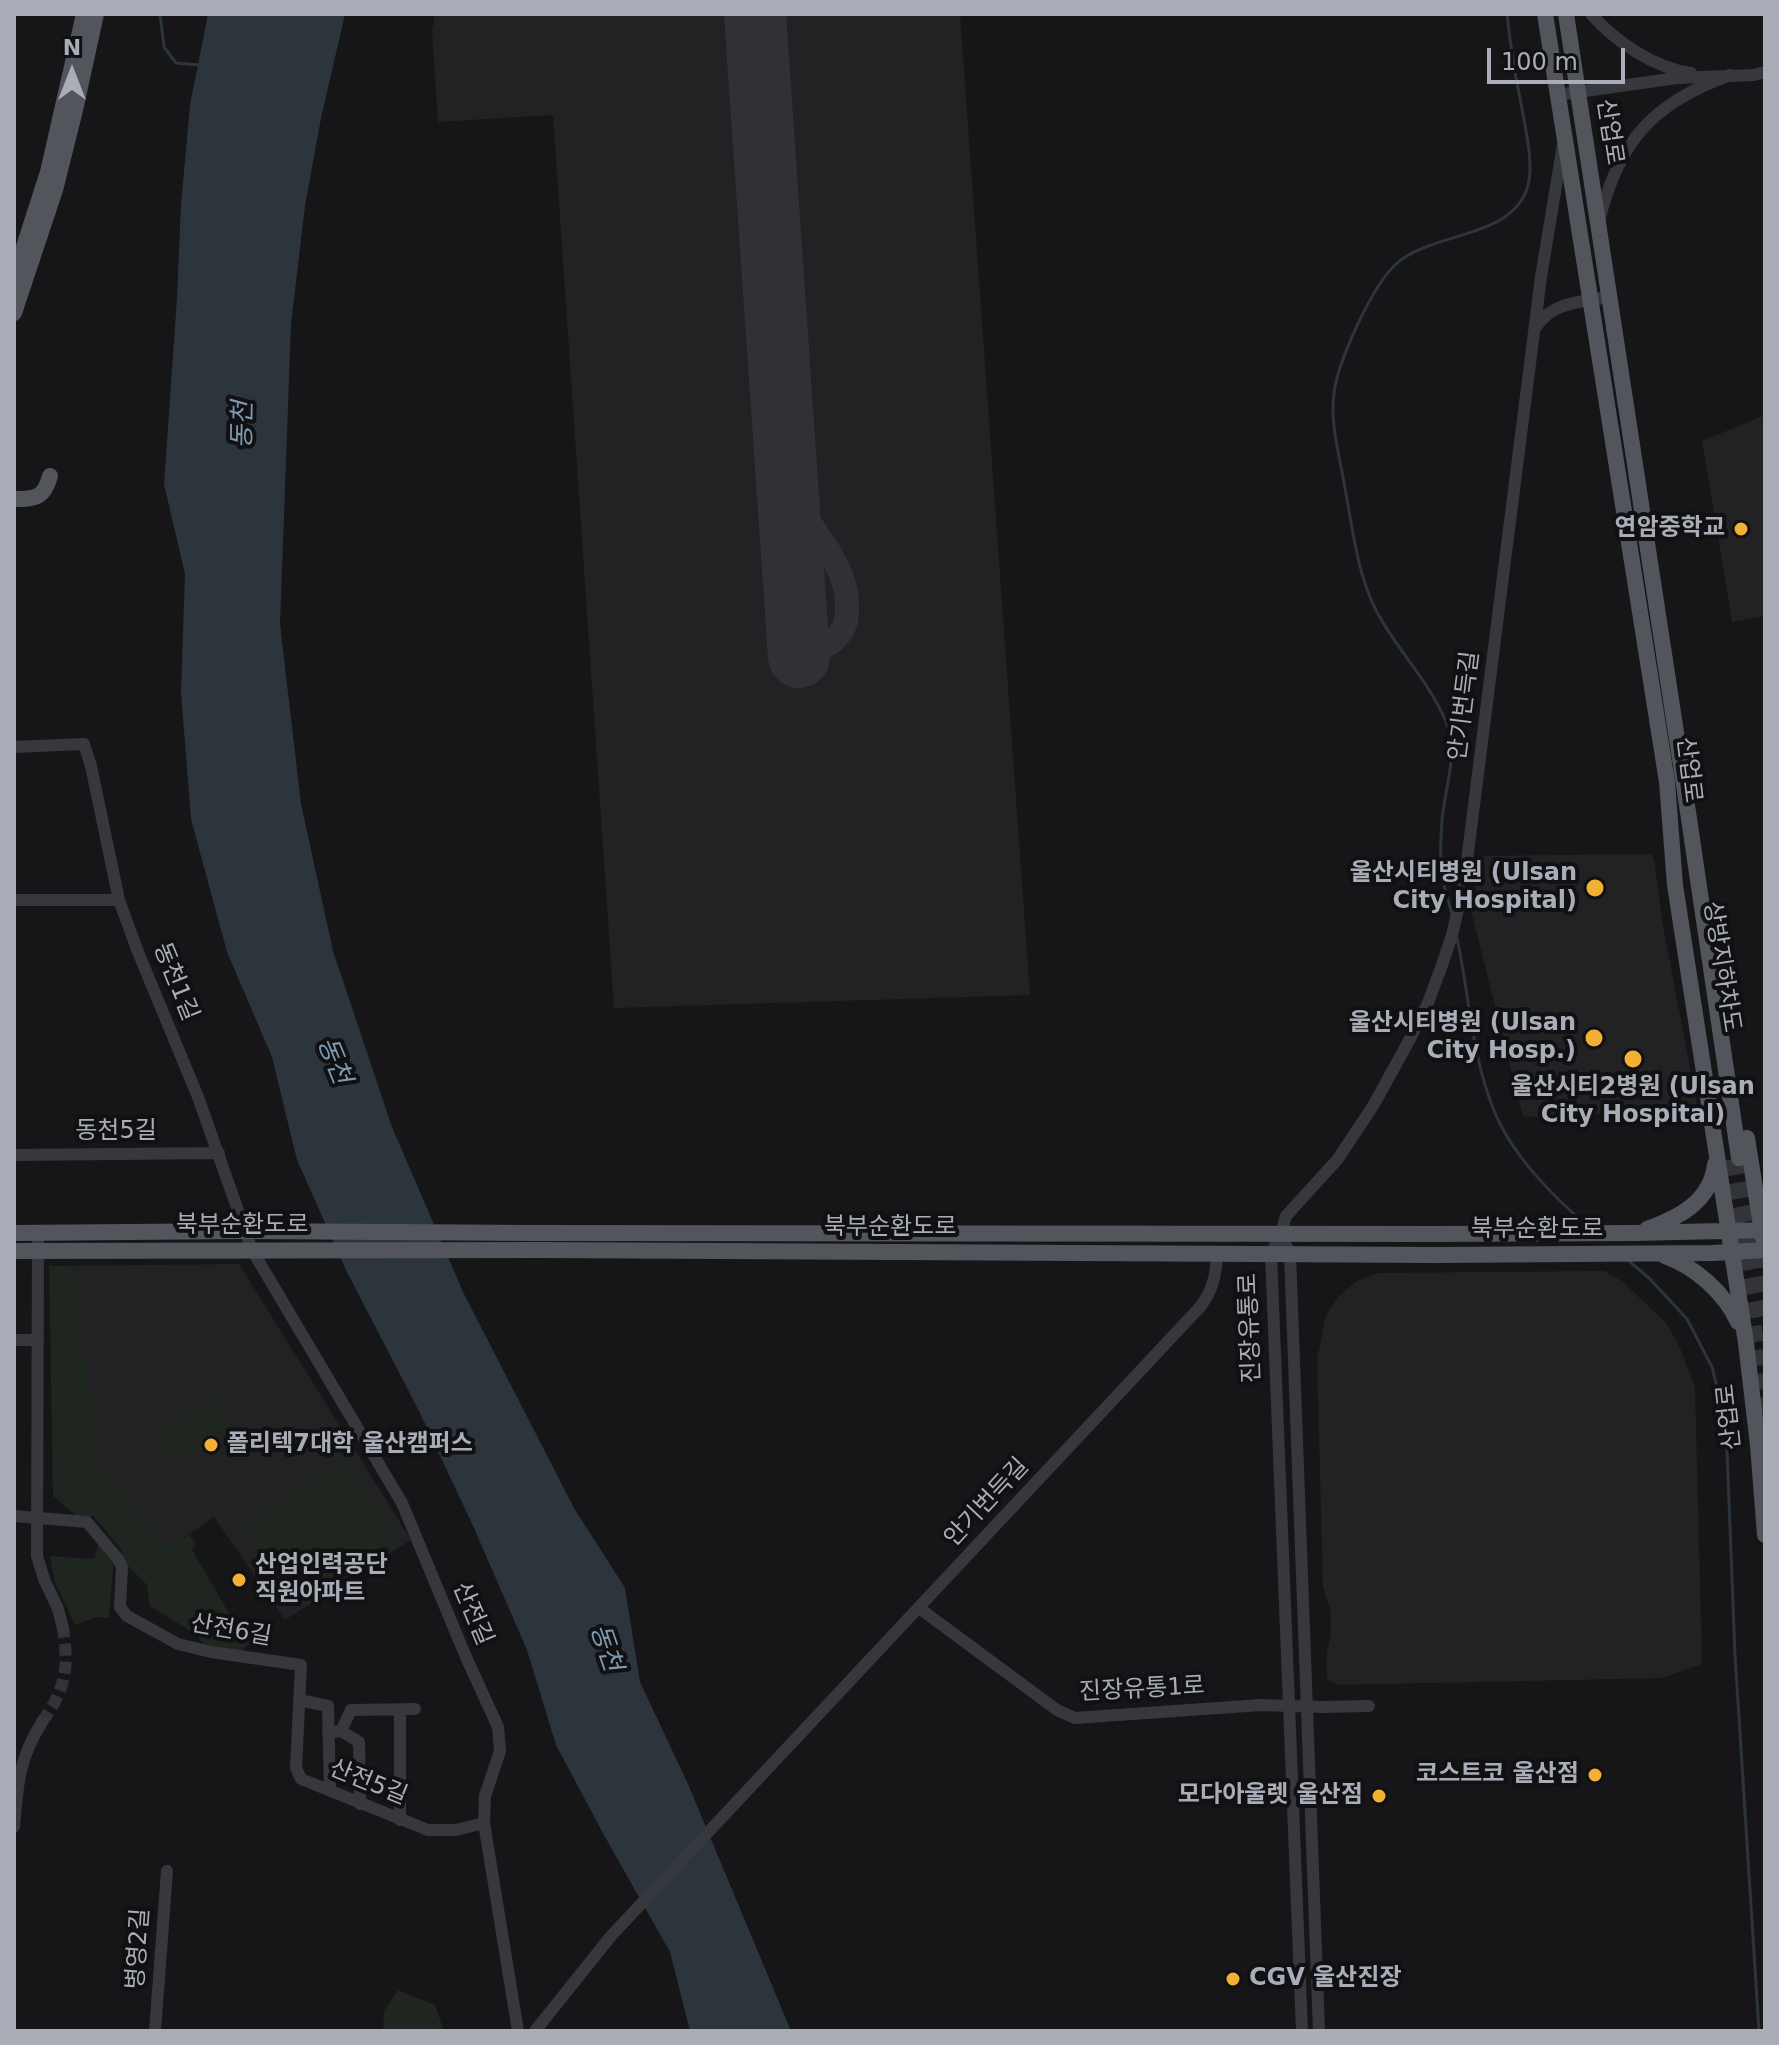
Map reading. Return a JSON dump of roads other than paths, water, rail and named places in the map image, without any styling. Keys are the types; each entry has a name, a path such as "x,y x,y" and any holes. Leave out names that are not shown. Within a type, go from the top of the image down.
{"main road":[{"path":"14,278 48,172 84,14"},
{"path":"14,313 55,190 96,14"},
{"name":"산업로","path":"1545,14 1589,300 1675,780 1717,950 1765,1249"},
{"name":"산업로","path":"1566,14 1610,297 1728,1157 1728,1231 1746,1343 1765,1535"},
{"path":"14,499 31,499 41,495 47,488 50,476"},
{"name":"산업로","path":"1675,780 1675,885 1728,1157"},
{"path":"1747,1140 1765,1172"},
{"path":"1630,1233 1677,1217 1697,1202 1728,1157"},
{"name":"북부순환도로","path":"14,1233 1570,1234 1764,1230"},
{"name":"북부순환도로","path":"14,1251 1655,1254 1765,1249"},
{"path":"1655,1254 1673,1258 1697,1273 1720,1295 1736,1318 1746,1343"}],"street":[{"path":"1591,14 1638,52 1662,65 1683,72 1710,75"},
{"path":"1557,95 1677,78 1765,72"},
{"path":"1599,224 1614,173 1638,133 1657,113 1679,98 1730,75"},
{"name":"안기번득길","path":"1281,1233 1286,1216 1337,1160 1373,1106 1428,1003 1452,935 1464,884 1535,330 1564,137"},
{"path":"1535,330 1542,317 1553,309 1610,297"},
{"name":"동천1길","path":"14,747 84,744 119,900 198,1097 244,1231"},
{"path":"14,900 119,900"},
{"name":"동천5길","path":"14,1155 219,1153"},
{"name":"산전길","path":"244,1231 252,1250 402,1503 498,1727 500,1751 485,1796 484,1823 518,2031"},
{"path":"38,1233 38,1563 63,1628"},
{"name":"진장유통로","path":"1281,1233 1271,1254 1302,2031"},
{"name":"진장유통로","path":"1281,1233 1290,1254 1319,2031"},
{"name":"안기번득길","path":"535,2031 611,1936 1200,1307 1214,1282 1217,1254"},
{"path":"14,1340 38,1340"},
{"name":"산전6길","path":"14,1516 82,1521 91,1525 122,1567 120,1607 127,1616 178,1644 301,1665"},
{"name":"진장유통1로","path":"919,1608 1057,1710 1075,1718 1261,1705 1369,1706"},
{"name":"산전5길","path":"301,1665 296,1768 301,1779 428,1830 456,1830 484,1823"},
{"path":"299,1700 328,1706 335,1732 330,1791"},
{"path":"400,1709 400,1820"},
{"path":"335,1732 351,1710 415,1709"},
{"path":"14,1827 20,1768 42,1722"},
{"path":"335,1732 359,1742 360,1804"},
{"name":"병영2길","path":"155,2031 167,1871"}],"water":[{"name":"동천","path":"208,14 345,14 305,206 291,324 280,624 301,804 333,951 392,1127 463,1292 574,1508 625,1588 640,1682 688,1784 791,2031 690,2031 670,1952 556,1745 527,1650 474,1528 419,1411 347,1272 297,1160 272,1057 227,952 191,819 181,693 185,574 164,484 190,105"}],"waterway":[{"path":"160,14 164,47 176,63 199,65"},
{"path":"1452,915 1442,875 1441,852 1443,809 1452,752 1449,730 1434,699 1370,598 1356,549 1334,427 1333,404 1342,362 1358,325 1377,289 1396,264 1431,245 1492,224 1509,214 1522,200 1529,181 1530,161 1507,14"},
{"path":"1457,938 1480,1067 1493,1108 1521,1158 1589,1227"},
{"path":"1629,1261 1687,1319 1712,1367 1726,1424 1735,1655 1759,2031"}],"tunnel":[{"path":"1739,1158 1765,1322"},
{"path":"1728,1160 1765,1412"},
{"path":"42,1722 64,1678 66,1655 63,1628"}],"place":[{"name":"연암중학교","path":"1741,529"},
{"name":"울산시티병원 (Ulsan City Hospital)","path":"1595,888"},
{"name":"울산시티병원 (Ulsan City Hosp.)","path":"1594,1038"},
{"name":"울산시티2병원 (Ulsan City Hospital)","path":"1633,1059"},
{"name":"폴리텍7대학 울산캠퍼스","path":"211,1445"},
{"name":"산업인력공단 직원아파트","path":"239,1580"},
{"name":"코스트코 울산점","path":"1595,1775"},
{"name":"모다아울렛 울산점","path":"1379,1796"},
{"name":"CGV 울산진장","path":"1233,1979"}]}
